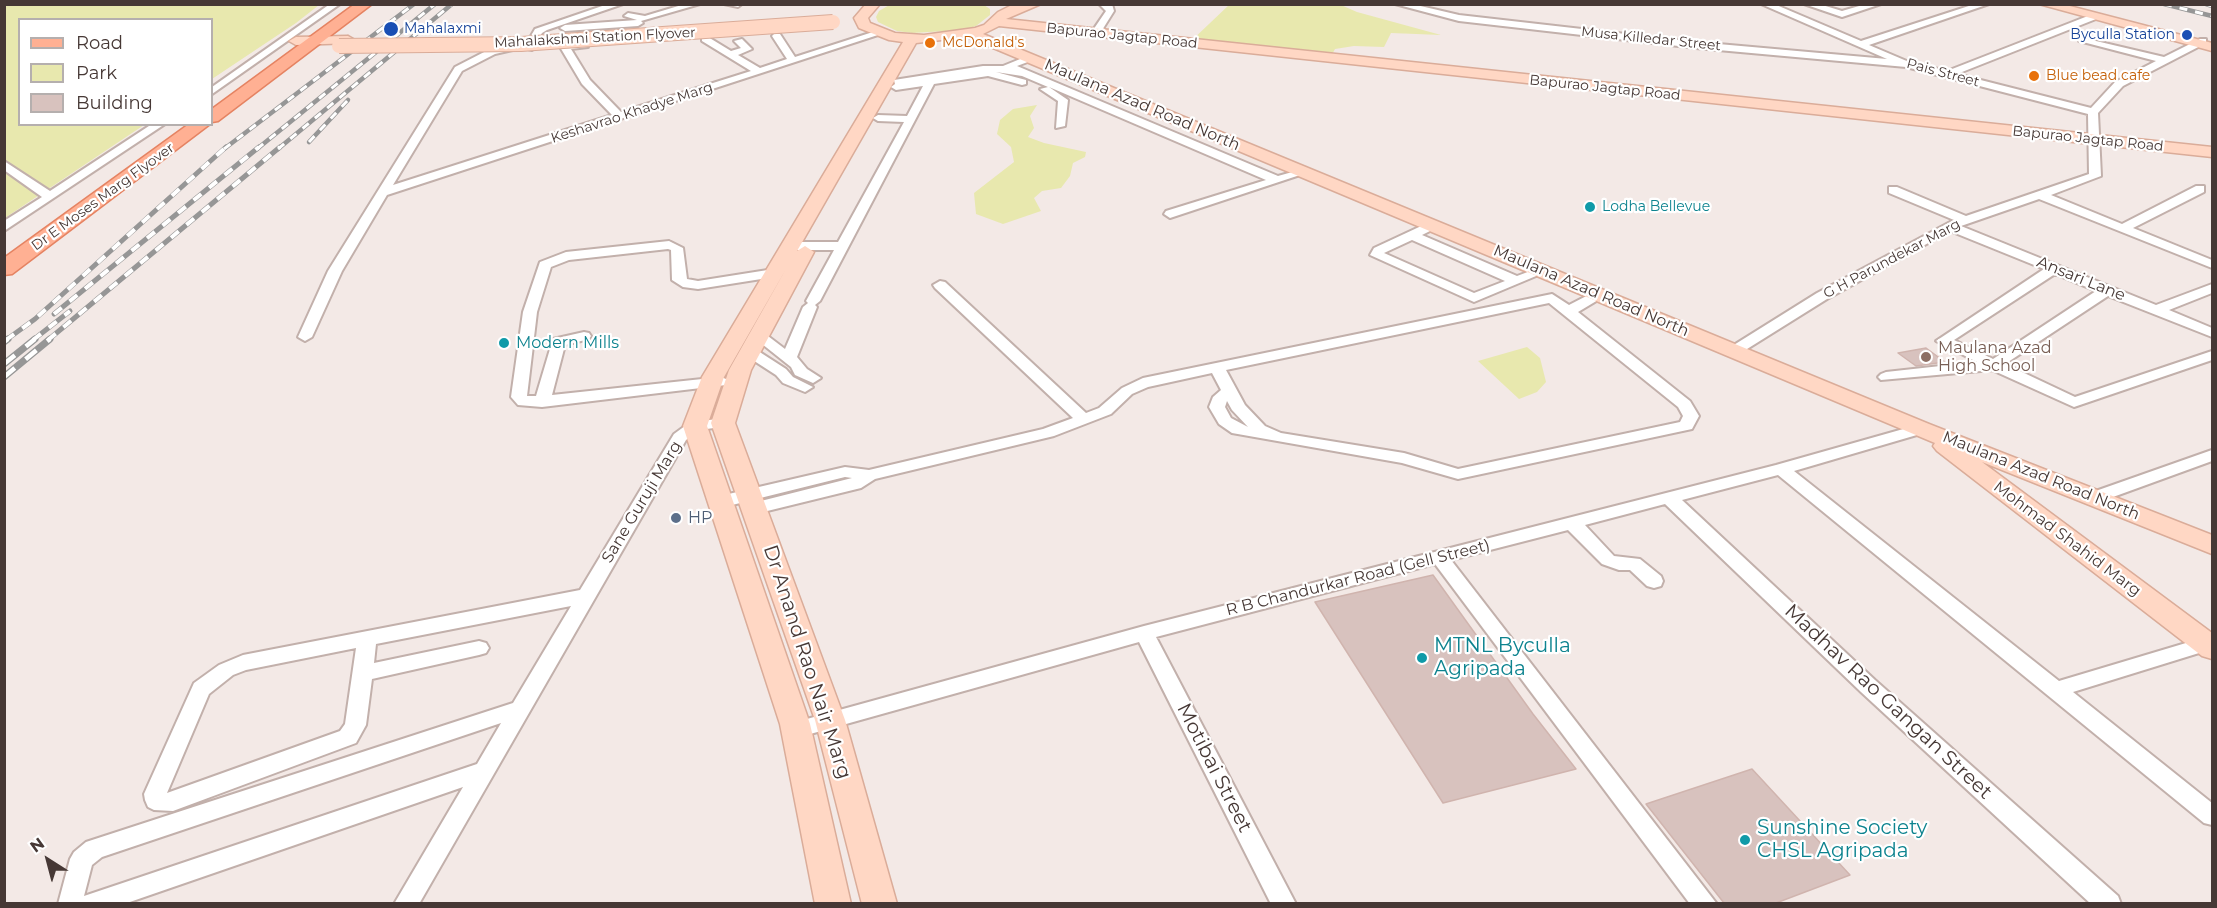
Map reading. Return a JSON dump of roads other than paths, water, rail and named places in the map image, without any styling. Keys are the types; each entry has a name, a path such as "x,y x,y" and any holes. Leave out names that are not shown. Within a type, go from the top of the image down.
{"main road":[{"path":"213,116 347,4"},
{"path":"213,100 364,4"},
{"path":"868,13 879,33 918,39 971,34 1000,14 1035,4"},
{"path":"2045,4 2207,44"},
{"path":"2060,4 2207,44"},
{"name":"Mahalakshmi Station Flyover","path":"302,44 521,44 868,13"},
{"name":"Bapurao Jagtap Road","path":"1000,14 1096,33 2212,152"},
{"name":"Maulana Azad Road North","path":"971,34 1030,58 1117,100 1303,172 1921,429 2212,545"},
{"name":"Sane Guruji Marg","path":"723,423 735,381 801,242 853,150 897,84 918,39"},
{"name":"Sane Guruji Marg","path":"872,121 918,39"},
{"name":"Dr E Moses Marg Flyover","path":"4,249 176,126"},
{"name":"Dr E Moses Marg Flyover","path":"4,269 198,126"},
{"name":"Sane Guruji Marg","path":"695,426 710,383 774,273 801,242"},
{"name":"Dr Anand Rao Nair Marg","path":"723,423 830,720 880,903"},
{"name":"Dr Anand Rao Nair Marg","path":"695,426 796,730 833,903"},
{"name":"Mohmad Shahid Marg","path":"1921,429 2210,646"}],"street":[{"path":"213,90 336,4"},
{"path":"529,48 540,30 619,4"},
{"path":"604,9 645,19 696,4"},
{"path":"728,4 738,4"},
{"path":"1096,33 1110,11 1108,6 1103,4"},
{"path":"1400,5 1406,4"},
{"name":"Pais Street","path":"1765,4 1906,64 2093,112"},
{"path":"1809,4 1842,14 1877,4"},
{"path":"1862,44 1985,4"},
{"name":"Musa Killedar Street","path":"1400,5 1459,18 1696,45 1906,64"},
{"path":"1949,74 2093,17"},
{"path":"540,30 638,22"},
{"name":"Keshavrao Khadye Marg","path":"384,192 879,33"},
{"path":"777,36 793,61"},
{"path":"705,39 760,72"},
{"path":"2082,39 2167,61"},
{"path":"305,338 334,271 458,69 493,51 651,40"},
{"path":"730,54 747,49 739,41"},
{"path":"2095,140 2093,112 2119,84 2207,44"},
{"path":"565,47 586,82 620,117"},
{"path":"1030,58 1008,66 1096,101 1117,100 1155,128 1178,125 1277,180"},
{"path":"897,84 997,68 1011,71 1033,81 1035,85"},
{"path":"897,84 988,73 1035,85 1061,98 1060,126"},
{"path":"789,358 843,242 930,81"},
{"path":"872,121 910,119"},
{"path":"1155,128 1178,125"},
{"path":"4,227 157,126"},
{"name":"G H Parundekar Marg","path":"1734,351 1822,296 1949,226 2095,176 2095,140"},
{"path":"4,164 50,197"},
{"path":"1170,214 1303,172"},
{"path":"2123,228 2200,189"},
{"path":"1893,190 1965,220"},
{"path":"2040,195 2212,264"},
{"path":"1432,225 1379,251 1377,255 1469,298 1477,298 1541,271"},
{"name":"Ansari Lane","path":"1949,226 2212,333"},
{"path":"1412,235 1517,281"},
{"path":"801,242 843,242"},
{"path":"735,381 524,402 519,397 530,312 545,265 566,256 669,245 677,248 680,280 683,283 698,285 774,273"},
{"path":"2054,268 1943,341 2074,402 2212,355"},
{"path":"939,285 1084,420"},
{"path":"720,502 753,501 855,483 869,475 1048,433 1105,411 1127,391 1143,383 1552,298 1577,286"},
{"path":"2157,310 2212,288"},
{"path":"1886,377 1993,365 2107,290"},
{"path":"1569,311 1598,294"},
{"path":"1217,368 1229,391 1219,400 1217,407 1230,427 1404,458 1458,474 1686,426 1691,416 1684,405 1552,298"},
{"path":"542,402 558,342 584,336"},
{"path":"754,344 789,358 798,366 809,383 788,380 754,344"},
{"path":"695,426 723,423"},
{"name":"Sane Guruji Marg","path":"406,903 680,437 695,426"},
{"name":"R B Chandurkar Road (Gell Street)","path":"796,730 1144,633 1781,469 1921,429"},
{"path":"2096,497 2212,455"},
{"path":"1781,469 2212,816"},
{"name":"Madhav Rao Gangan Street","path":"1669,498 1868,686 2109,903"},
{"path":"1572,523 1608,560 1619,564 1634,563 1654,581"},
{"path":"1439,557 1705,903"},
{"path":"367,639 355,725 348,737 173,802 162,803 156,800 155,794 201,689 209,680 243,663 586,596"},
{"name":"Motibai Street","path":"1144,633 1284,903"},
{"path":"2055,690 2210,646"},
{"path":"362,673 479,648"},
{"path":"70,903 82,859 94,849 519,709"},
{"path":"91,903 484,770"}],"railway":[{"path":"224,149 414,4"},
{"path":"257,149 435,4"},
{"path":"278,149 452,4"},
{"path":"2164,4 2212,16"},
{"path":"2206,4 2212,6"},
{"path":"309,142 348,100"},
{"path":"6,340 35,319 226,147"},
{"path":"54,314 259,147"},
{"path":"48,340 280,147"},
{"path":"33,340 70,311"},
{"path":"4,342 8,339"},
{"path":"4,364 35,339"},
{"path":"4,377 50,339"}],"place":[{"name":"Mahalaxmi","path":"391,29"},
{"name":"Byculla Station","path":"2187,35"},
{"name":"McDonald's","path":"930,43"},
{"name":"Blue bead cafe","path":"2034,76"},
{"name":"Lodha Bellevue","path":"1590,207"},
{"name":"Modern Mills","path":"504,343"},
{"name":"Maulana Azad High School","path":"1926,357"},
{"name":"HP","path":"676,518"},
{"name":"MTNL Byculla Agripada","path":"1422,658"},
{"name":"Sunshine Society CHSL Agripada","path":"1745,840"}]}
